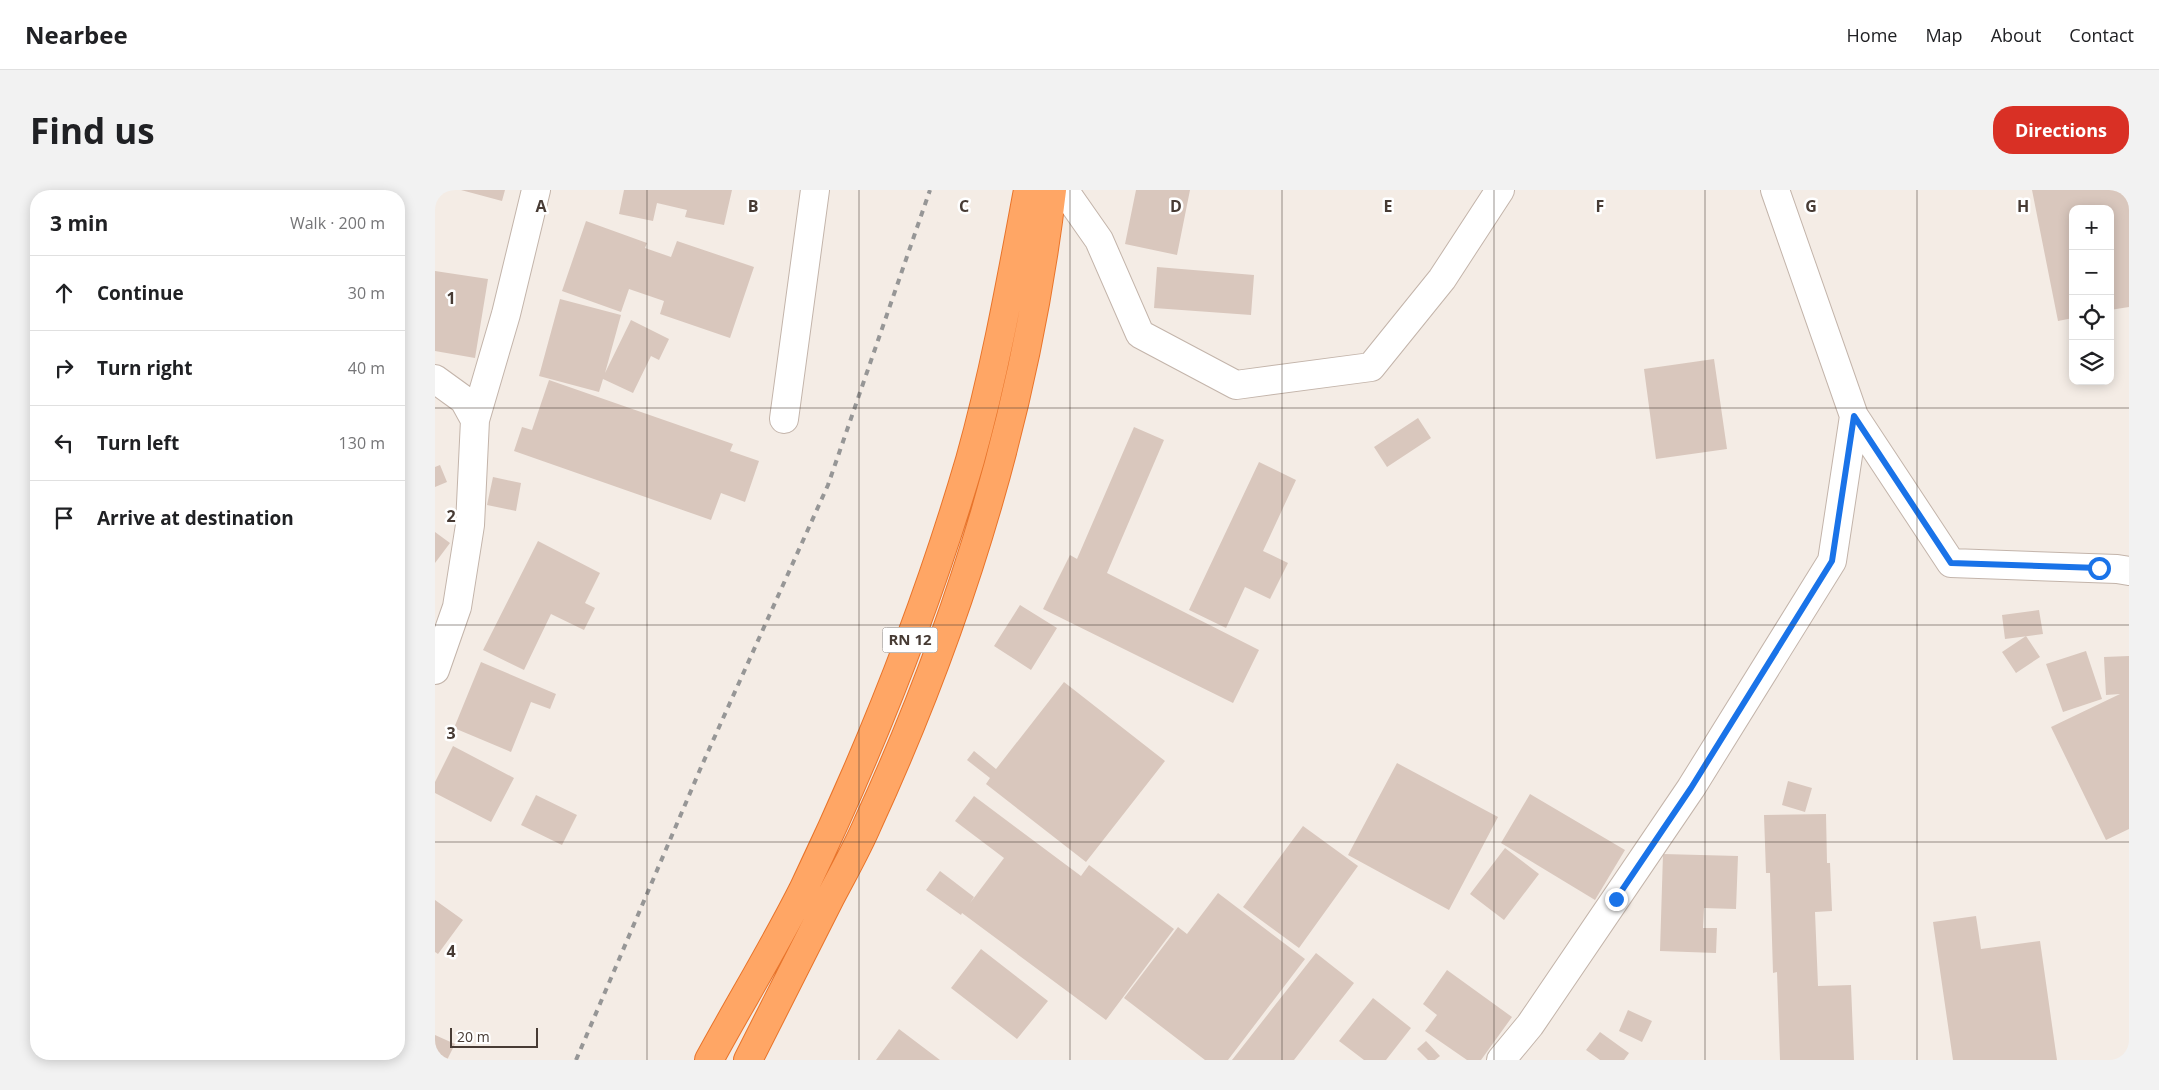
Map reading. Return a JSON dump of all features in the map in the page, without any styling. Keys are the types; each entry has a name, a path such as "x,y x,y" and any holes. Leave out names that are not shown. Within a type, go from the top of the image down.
{"highway":[{"name":"RN 12","path":"709,1060 803,890 867,748 920,616 975,440 1003,325 1028,190"},
{"name":"RN 12","path":"748,1060 868,824 926,685 961,592 1001,454 1026,355 1052,190"}],"street":[{"path":"435,670 458,598 470,525 475,420 505,314 536,190"},
{"path":"784,419 815,190"},
{"path":"1064,190 1099,240 1140,334 1236,385 1371,367 1442,279 1500,190"},
{"path":"1775,190 1854,416 1951,563 2129,571"},
{"path":"435,380 463,400 475,420"},
{"path":"1501,1060 1530,1025 1691,788 1832,561 1854,416"}],"building":[{"path":"461,190 505,190 502,201"},
{"path":"624,190 732,190 724,225 685,217 687,210 657,203 653,221 619,214"},
{"path":"1136,190 1190,190 1177,255 1125,244"},
{"path":"2032,190 2129,190 2129,307 2114,309 2114,205 2069,205 2069,319 2058,321"},
{"path":"586,221 647,243 645,248 671,257 677,241 754,267 730,338 660,314 664,301 629,289 621,312 562,291"},
{"path":"1157,267 1254,275 1251,315 1154,308"},
{"path":"435,271 488,279 475,358 435,351"},
{"path":"560,299 621,315 605,373 631,320 669,339 659,360 651,356 633,393 603,379 599,392 539,376"},
{"path":"1714,359 1727,449 1656,459 1644,369"},
{"path":"549,380 733,444 730,451 759,461 745,502 721,493 711,520 514,451 522,427 532,430"},
{"path":"1418,418 1431,438 1387,467 1374,447"},
{"path":"1134,427 1164,440 1107,573 1259,650 1233,703 1043,609 1070,555 1077,559"},
{"path":"1259,462 1296,480 1263,551 1288,563 1270,599 1245,587 1226,628 1189,610"},
{"path":"440,465 447,482 435,487 435,467"},
{"path":"493,477 521,483 516,511 487,505"},
{"path":"435,532 450,543 435,563"},
{"path":"538,541 600,573 585,603 595,608 584,630 551,614 524,670 483,650"},
{"path":"1020,605 1057,628 1031,670 994,646"},
{"path":"2039,610 2043,634 2005,639 2002,615"},
{"path":"2026,636 2040,657 2016,673 2002,652"},
{"path":"2086,651 2102,699 2063,712 2046,664"},
{"path":"2129,656 2129,829 2106,840 2051,727 2120,694 2106,695 2104,657"},
{"path":"481,662 556,694 550,709 531,702 511,752 454,728"},
{"path":"1064,682 1165,761 1086,862 986,784 990,778 967,760 974,751 996,769"},
{"path":"453,746 514,778 491,822 435,793 435,782"},
{"path":"1397,763 1498,817 1449,910 1348,855"},
{"path":"1788,781 1812,788 1805,812 1782,805"},
{"path":"1530,794 1625,850 1595,900 1501,843"},
{"path":"536,795 577,815 562,845 521,825"},
{"path":"974,796 1081,876 1089,865 1174,929 1106,1020 962,913 961,915 926,890 940,871 974,897 970,903 1004,858 955,821"},
{"path":"1826,814 1827,863 1830,863 1832,911 1815,912 1818,986 1851,985 1854,1060 1780,1060 1777,972 1773,973 1770,873 1766,873 1764,815"},
{"path":"1303,826 1358,866 1299,948 1243,907"},
{"path":"1505,848 1539,874 1504,920 1470,894"},
{"path":"1663,854 1738,856 1736,909 1704,908 1703,928 1717,928 1716,953 1660,951"},
{"path":"1218,893 1305,959 1228,1060 1205,1060 1124,998 1178,927 1187,934"},
{"path":"435,900 463,920 438,954 435,952"},
{"path":"1976,916 1981,949 2040,941 2057,1060 1953,1060 1933,922"},
{"path":"981,949 1048,1001 1017,1039 951,988"},
{"path":"1316,953 1354,983 1294,1060 1232,1060"},
{"path":"1447,970 1512,1017 1481,1060 1467,1060 1425,1031 1437,1015 1423,1004"},
{"path":"1373,998 1411,1028 1386,1060 1364,1060 1339,1041"},
{"path":"1628,1010 1652,1021 1642,1042 1619,1031"},
{"path":"899,1029 940,1060 876,1060"},
{"path":"1600,1032 1629,1053 1624,1060 1600,1060 1586,1050"},
{"path":"435,1035 455,1044 447,1060 435,1060"},
{"path":"1426,1041 1440,1056 1435,1060 1428,1060 1417,1049"}],"railway":[{"path":"576,1060 702,765 828,485 930,190"}],"route":[{"path":"1616,899 1691,788 1832,561 1854,416 1951,563 2099,568"}]}
